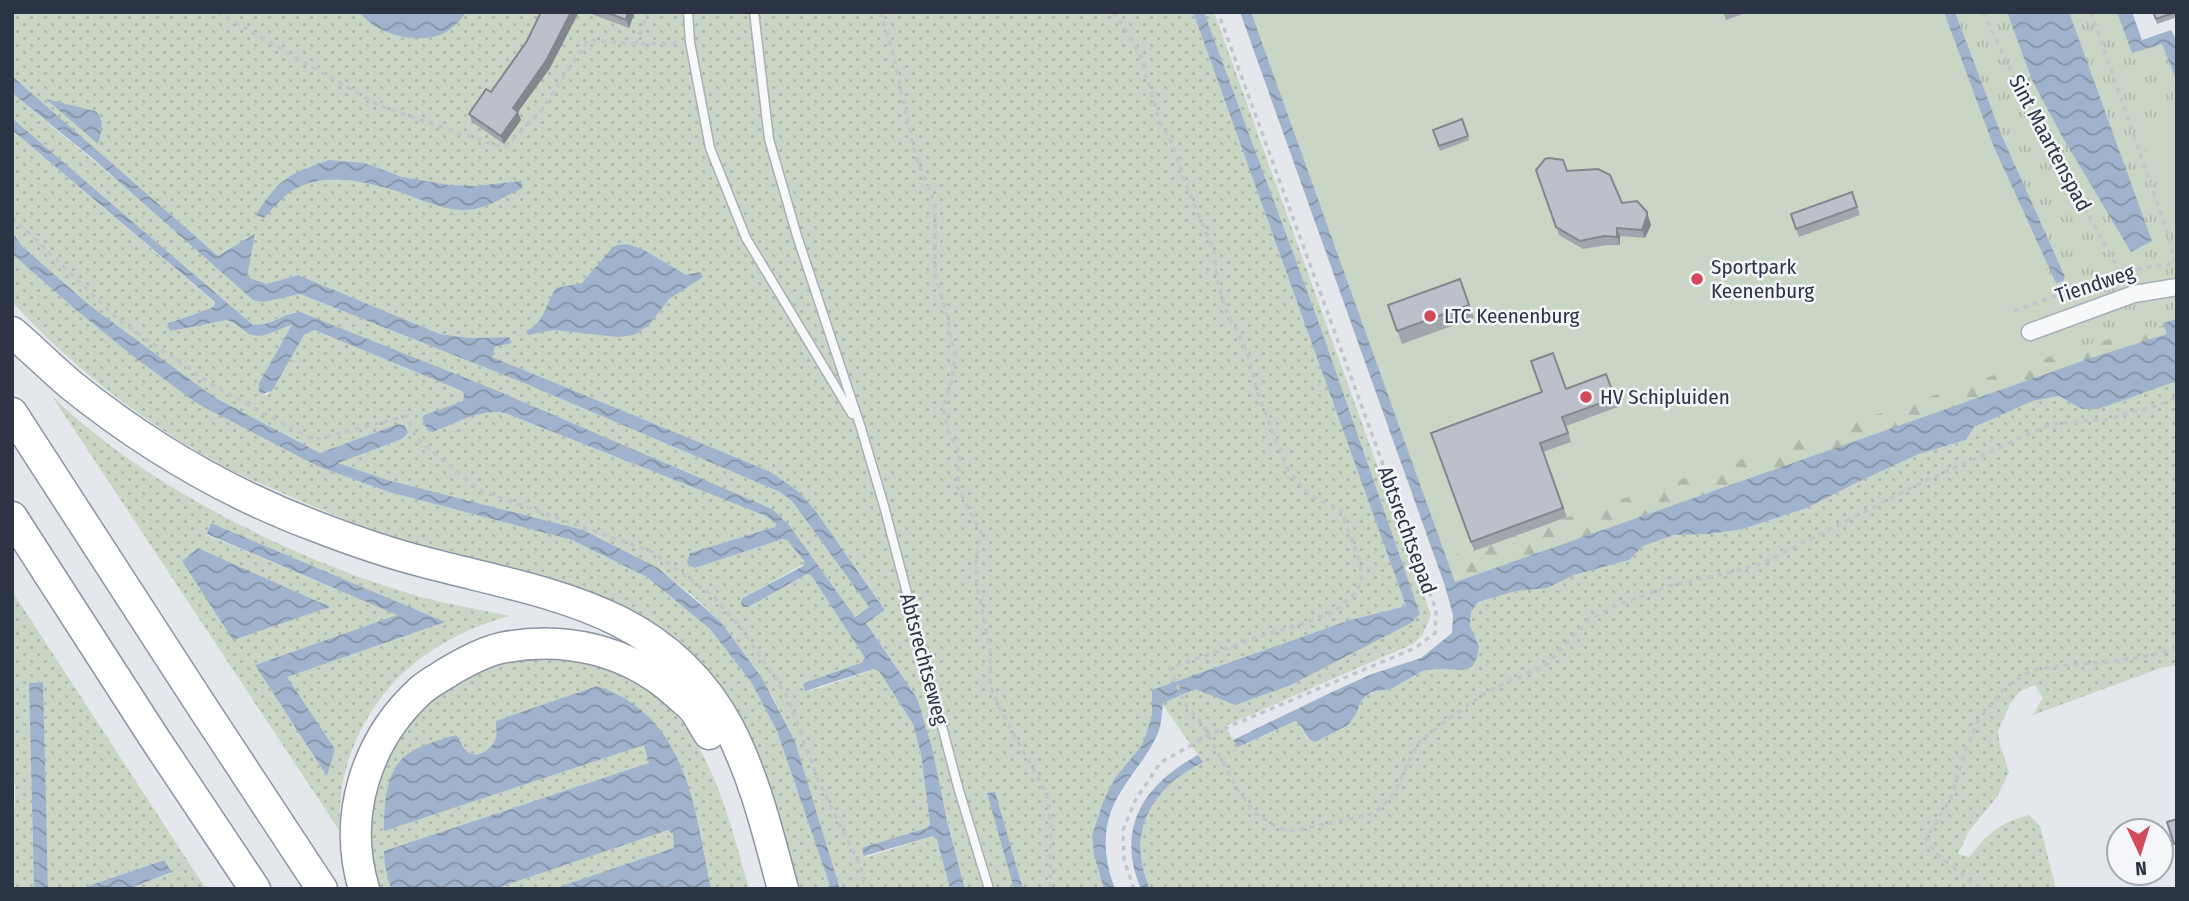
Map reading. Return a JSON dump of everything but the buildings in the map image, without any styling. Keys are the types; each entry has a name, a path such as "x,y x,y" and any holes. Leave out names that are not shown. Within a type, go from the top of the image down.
{"highway":[{"path":"12,332 72,385 119,419 169,453 244,496 283,514 376,548 579,602 639,631 691,675 728,727 756,792 782,889"},
{"path":"12,413 323,889"},
{"path":"12,517 254,889"},
{"path":"365,889 359,870 355,838 357,805 364,776 379,741 399,713 423,688 459,665 499,648 541,643 583,645 631,662 660,678 694,710 718,750 739,800 764,889"}],"street":[{"name":"Tiendweg","path":"2030,332 2134,294 2177,287"}],"lane":[{"name":"Abtsrechtseweg","path":"688,12 690,42 710,148 747,238 860,428"},
{"name":"Abtsrechtseweg","path":"754,12 769,139 797,236 884,506 958,788 989,889"}],"path":[{"path":"217,12 380,106 504,148 541,110 588,40 636,44 690,42"},
{"path":"636,44 648,12"},
{"path":"880,12 892,49 916,157 935,204 935,273 955,357 952,380 943,407 948,432 960,453 957,487 981,532 976,560 977,586 990,646 990,684 1000,709 1047,794 1051,824 1050,889"},
{"path":"1113,12 1141,57 1159,120 1173,146 1186,187 1214,251 1217,280 1226,310 1247,351 1258,394 1287,468 1305,491 1340,509 1360,561 1362,581 1356,593 1335,611 1170,668 1184,703 1202,723 1237,789 1254,812 1278,828 1294,831 1376,813 1393,795 1417,744 1488,691 1546,665 1588,620 1616,605 1669,586 1765,562 1927,480 2051,424 2108,419 2177,397"},
{"name":"Abtsrechtsepad","path":"1134,889 1124,860 1123,830 1135,801 1160,763 1209,735 1415,649 1435,633 1436,610 1218,12"},
{"name":"Sint Maartenspad","path":"1983,12 2031,113 2120,272"},
{"path":"2091,12 2176,263"},
{"path":"12,217 120,321 214,386 313,440 407,416 416,438 479,490 653,552 713,596 740,627 787,696 818,780 860,866 866,889"},
{"name":"Tiendweg","path":"2014,311 2120,272 2176,263"},
{"path":"1979,889 1968,877 1933,851 1926,839 1951,798 1965,752 1979,719 1988,708 2006,687 2032,670 2109,662 2177,648"}],"green space":[{"path":"12,12 1193,12 1406,606 1350,620 1191,677 1291,685 1411,623 1420,614 1319,323 1204,12 1214,12 1431,615 1423,634 1413,644 1225,726 1238,747 1295,721 1299,722 1307,739 1338,730 1356,714 1361,701 1372,692 1391,689 1422,671 1462,670 1479,646 1470,626 1471,611 1478,602 1516,591 1549,588 1574,575 1629,560 1643,546 1674,535 1710,534 1743,529 1807,508 1919,454 1966,440 1974,427 2033,401 2059,396 2082,409 2177,381 2177,665 2161,668 2033,715 2043,698 2035,685 2020,691 2010,704 1998,731 2009,772 1997,797 1969,831 1958,854 1969,857 1995,830 2029,815 2040,826 2056,889 1150,889 1141,859 1140,845 1145,820 1151,807 1171,783 1203,762 1153,691 1152,716 1142,745 1115,778 1094,855 1104,889 965,889 917,698 866,623 885,609 815,510 799,492 771,472 492,357 495,347 512,343 509,337 470,338 440,334 298,275 267,284 246,277 255,235 219,257 12,76"},
{"name":"Sportpark Keenenburg","path":"1246,12 1946,12 2076,348 1448,557"},
{"path":"1946,12 2118,12 2133,51 2162,42 2177,80 2177,322 2076,348"},
{"path":"12,93 264,302 300,294 524,383 780,492 792,501 869,607 854,617 789,525 294,312 262,325 253,325 12,118"},
{"path":"2175,111 2177,232 2175,233 2137,124"},
{"path":"12,130 215,303 214,307 173,321 171,331 227,320 247,332 259,335 292,325 259,383 262,394 266,395 272,391 304,335 313,330 462,391 463,401 424,415 422,418 426,429 433,432 478,415 505,413 766,516 776,524 775,527 690,553 691,567 787,540 805,563 743,598 748,607 807,574 811,575 865,658 861,663 808,692 875,669 879,671 913,724 921,754 930,823 927,828 864,856 933,836 937,840 950,889 840,889 795,741 762,678 721,622 658,568 337,463 402,439 404,425 398,424 320,453 214,397 88,304 22,246 12,232"},
{"path":"1312,183 1462,548 1472,550 1736,456 2125,303 2164,323 2168,334 1455,582"},
{"path":"12,254 75,309 198,404 319,467 389,492 572,540 647,577 710,629 751,682 777,731 831,889 795,889 773,811 640,617 585,590 556,580 409,541 348,520 238,474 192,449 137,412 84,371 12,302"},
{"path":"52,396 125,456 210,509 256,533 350,573 396,589 441,602 510,616 479,626 425,655 402,674 382,696 352,750 343,781 339,830","holes":["211,523 444,622 286,677 335,749 327,775 255,665 398,615 207,535","198,548 329,607 182,561"]},
{"path":"12,591 206,889 128,889 171,873 163,860 79,889 48,889 42,682 29,683 34,889 12,889 15,791 12,740"},
{"path":"539,658 590,664 630,679 662,701 688,729 707,763 723,802 749,889 380,889 372,855 371,821 384,769 396,743 413,720 433,700 456,684 481,671"}],"water":[{"path":"359,12 467,12 446,32 431,37 409,38 386,32"},
{"path":"1193,12 1204,12 1319,323 1420,614 1411,623 1291,685 1235,705 1195,689 1163,703 1156,738 1122,790 1110,814 1106,851 1115,889 1104,889 1094,855 1092,836 1103,802 1115,778 1142,745 1152,716 1152,690 1350,620 1406,606"},
{"path":"1240,12 1251,12 1455,582 2091,358 2167,334 2163,323 2177,319 2177,381 2098,409 2082,409 2059,396 2033,401 1974,427 1966,440 1919,454 1807,508 1743,529 1710,534 1674,535 1643,546 1629,560 1574,575 1548,588 1516,591 1478,602 1471,612 1470,626 1479,646 1472,667 1462,670 1422,671 1391,689 1371,692 1361,701 1348,725 1315,742 1295,721 1238,747 1233,740 1372,674 1421,658 1452,633 1453,615 1445,586"},
{"path":"1944,12 1955,12 2001,134 2065,277 2063,281 2056,283 1993,145"},
{"path":"2007,12 2069,12 2152,241 2131,252 2032,80"},
{"path":"2117,12 2132,12 2142,40 2171,30 2177,41 2177,82 2162,44 2132,53"},
{"path":"12,76 218,256 255,234 247,277 267,284 298,275 440,334 470,338 509,337 512,343 495,347 492,357 771,472 799,492 815,510 885,610 866,623 917,698 932,748 965,889 950,889 937,840 933,836 864,856 864,847 927,828 930,824 921,754 913,724 879,671 874,669 805,691 804,683 861,663 865,658 811,575 807,574 748,607 742,607 743,598 803,566 804,561 787,540 783,539 695,568 689,566 687,561 690,553 775,527 776,524 766,516 505,413 478,415 430,431 422,418 424,415 463,401 462,391 314,330 304,335 272,391 262,394 259,391 259,383 292,325 257,336 227,320 171,331 167,326 169,323 214,307 215,302 12,130 12,118 253,325 265,324 300,312 493,389 772,509 789,525 855,617 869,607 792,501 780,492 524,383 300,294 264,302 253,300 91,157 12,93"},
{"path":"46,99 95,111 102,122 98,144"},
{"path":"329,160 365,163 402,177 449,185 475,186 521,181 522,188 485,206 462,210 438,206 361,182 320,180 282,198 264,218 256,215 272,192 286,179"},
{"path":"12,232 22,246 88,304 214,397 320,453 398,424 404,425 408,433 402,439 338,463 391,481 583,530 658,568 721,622 762,678 795,741 840,889 831,889 777,731 751,682 710,629 647,577 572,540 389,492 319,467 198,404 134,357 12,254"},
{"path":"627,244 644,250 686,275 700,272 703,277 669,299 649,325 634,335 618,337 554,330 528,335 526,331 541,318 556,288 582,283 612,248"},
{"path":"211,523 445,622 287,677 335,749 327,776 255,665 397,615 207,534"},
{"path":"198,548 330,607 233,640 182,561"},
{"path":"43,682 48,889 34,889 29,683"},
{"path":"597,686 627,700 651,719 669,742 682,768 691,797 711,889 553,889 674,848 673,834 668,830 494,889 391,889 384,851 649,763 644,745 384,831 386,799 391,778 395,768 409,753 456,735 469,753 481,754 494,742 496,721"},
{"path":"1198,755 1203,762 1171,783 1151,807 1145,820 1140,846 1141,860 1150,889 1141,889 1131,846 1133,827 1140,810 1149,794 1163,780"},
{"path":"995,792 1023,889 1014,889 987,793"},
{"path":"164,860 172,872 128,889 79,889"}],"place":[{"name":"Sportpark Keenenburg","path":"1697,279"},
{"name":"LTC Keenenburg","path":"1430,316"},
{"name":"HV Schipluiden","path":"1586,397"}]}
